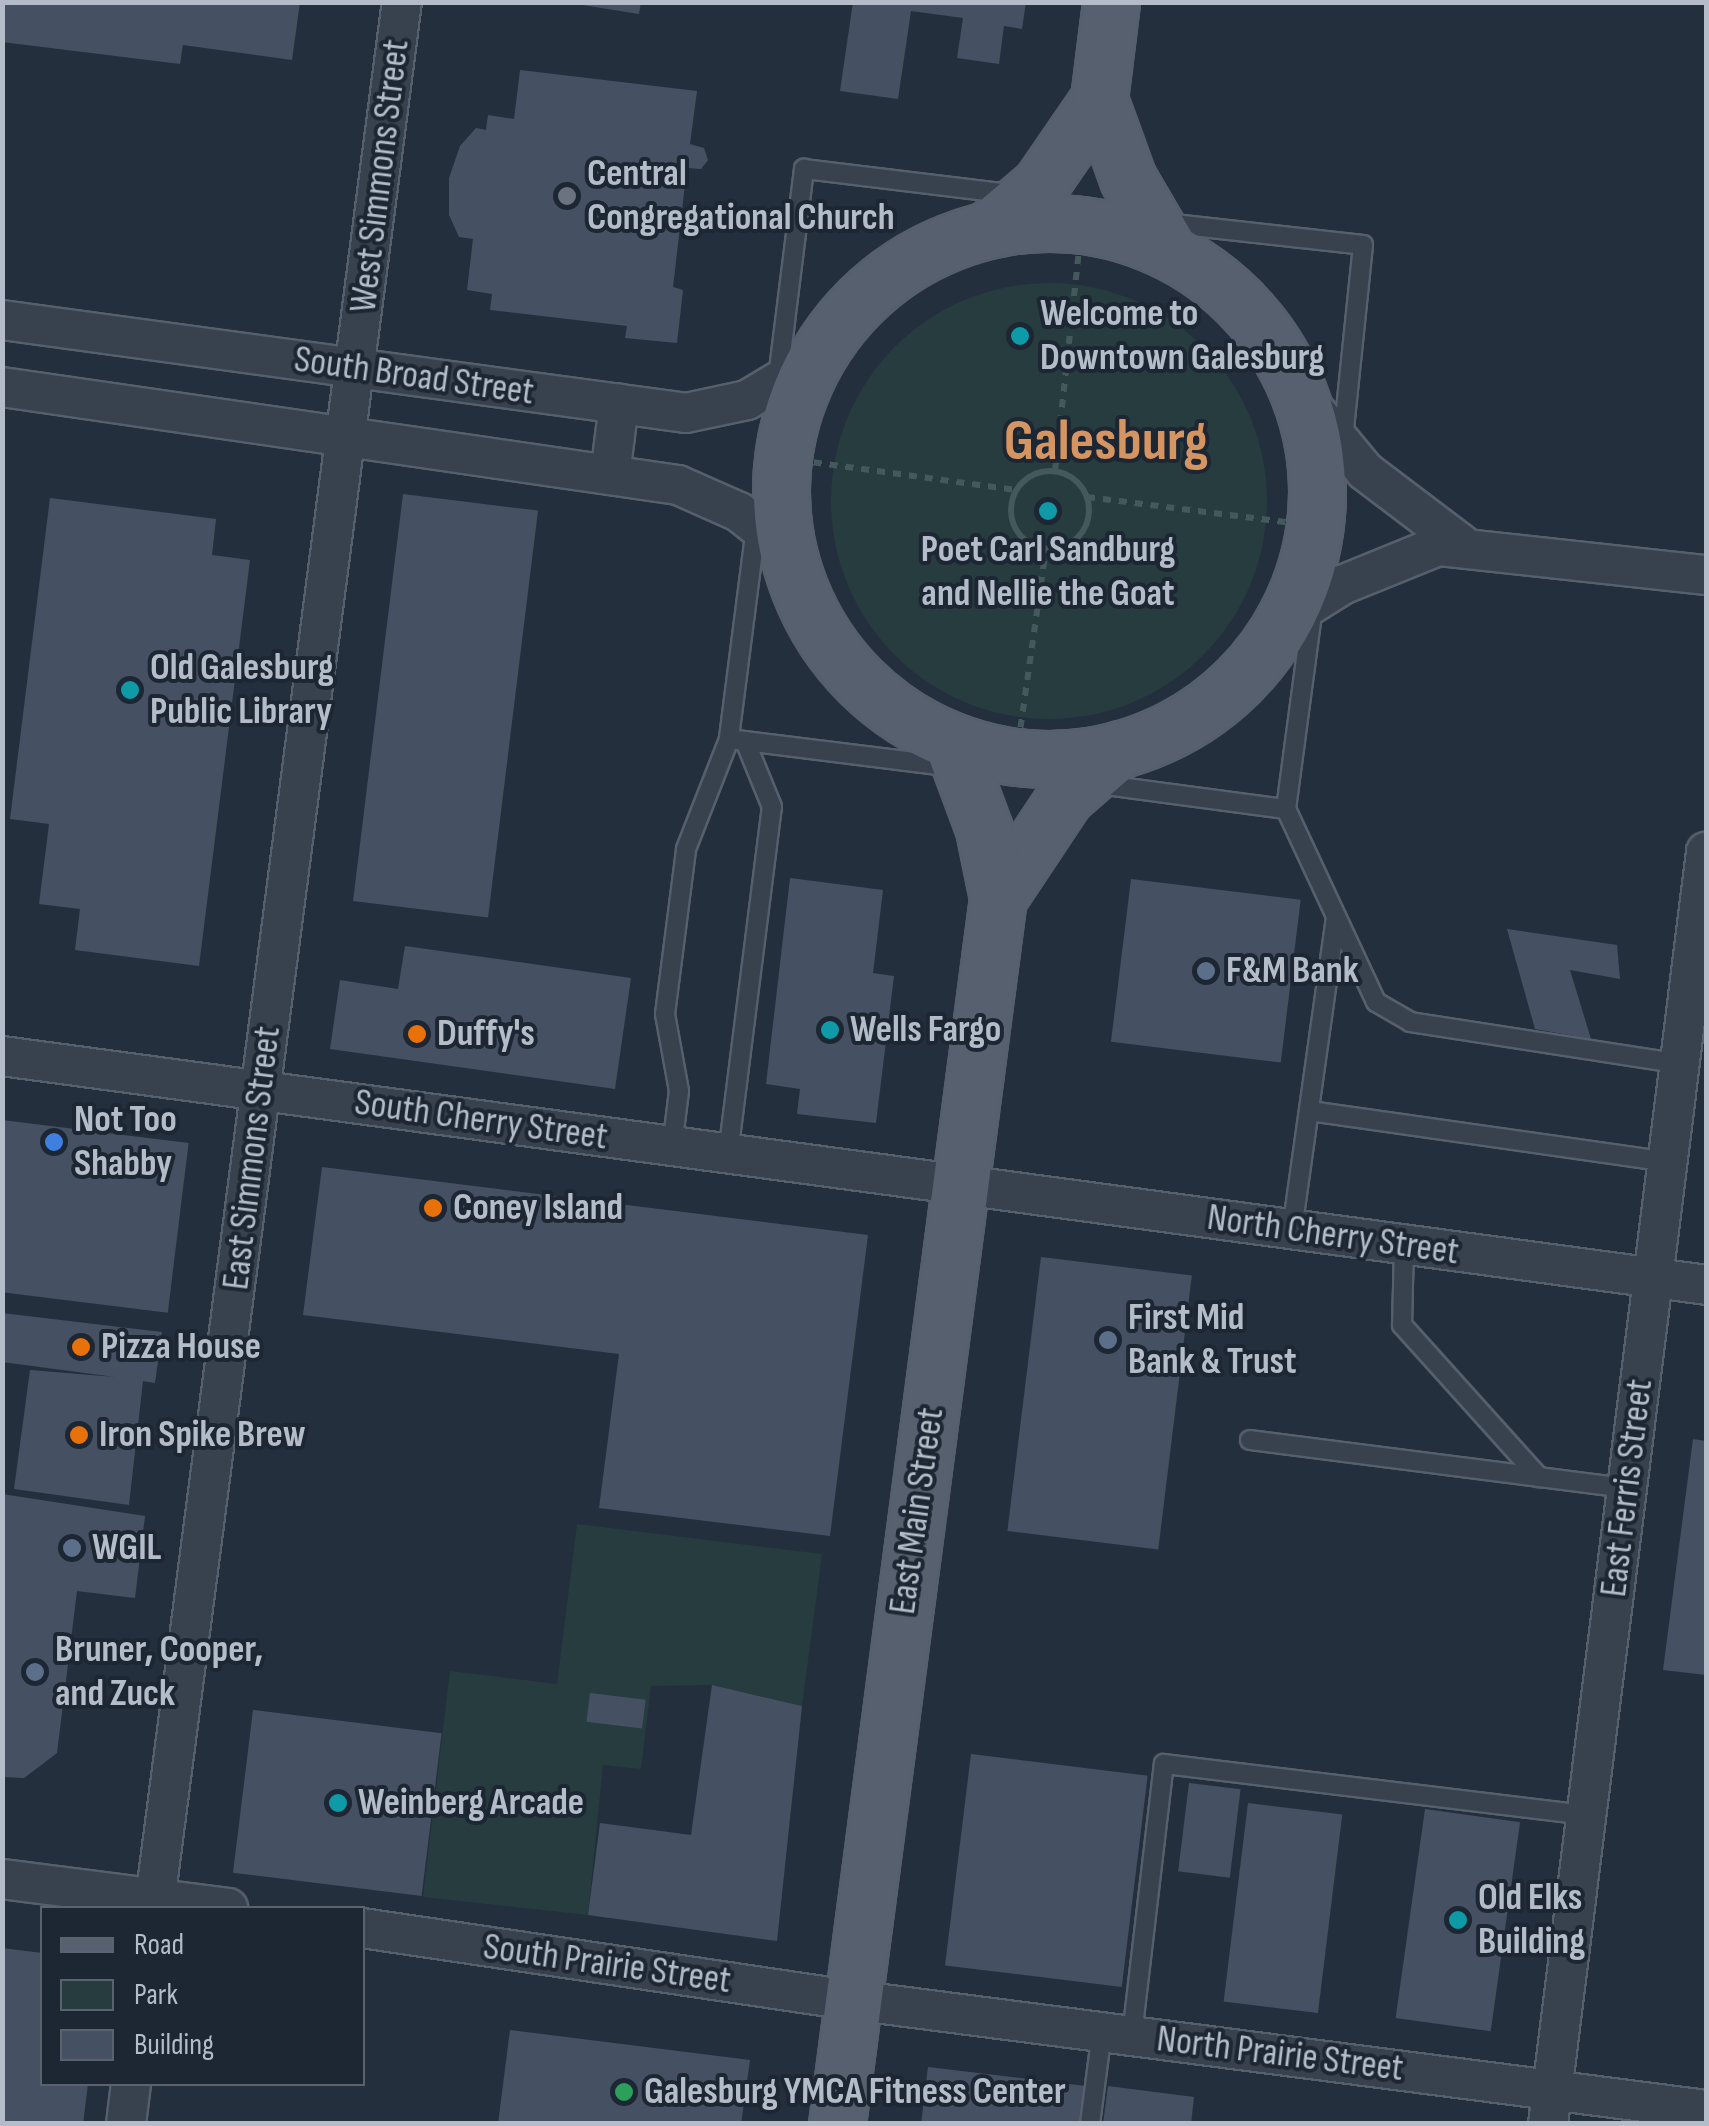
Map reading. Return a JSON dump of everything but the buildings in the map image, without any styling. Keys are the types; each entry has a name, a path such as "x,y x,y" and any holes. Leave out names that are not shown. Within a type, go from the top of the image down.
{"main road":[{"path":"1099,100 1008,212 888,274 846,314 796,373 773,539 838,659 890,709 957,755 1086,758 1102,765 1214,704 1264,654 1296,614 1316,526 1317,459 1300,394 1270,336 1236,298 1162,236 1128,179 1099,100 1111,2"},
{"path":"1008,212 1162,236"},
{"name":"East Main Street","path":"837,2124 998,898 984,829 957,755"},
{"name":"East Main Street","path":"998,898 1035,838 1102,765"}],"street":[{"name":"West Simmons Street","path":"349,422 402,2"},
{"name":"South Broad Street","path":"2,320 686,413 747,400 796,373"},
{"name":"South Broad Street","path":"2,387 349,422 678,485 773,539"},
{"path":"1300,394 1364,470 1460,544"},
{"path":"610,475 620,404"},
{"name":"East Simmons Street","path":"155,1903 349,422"},
{"path":"1296,614 1389,562 1460,544 1706,575"},
{"name":"East Ferris Street","path":"1550,2106 1706,852"},
{"name":"South Cherry Street","path":"2,1056 960,1185"},
{"name":"North Cherry Street","path":"960,1185 1706,1286"},
{"path":"2,1879 199,1906"},
{"name":"South Prairie Street","path":"365,1928 852,2000"},
{"name":"North Prairie Street","path":"852,2000 1116,2033 1550,2106 1706,2110"},
{"path":"126,2124 131,2086"}],"lane":[{"path":"796,373 804,168 1008,212"},
{"path":"1162,236 1363,244 1342,444"},
{"path":"672,1147 679,1091 664,1014 686,849 737,740 773,539"},
{"path":"1296,614 1286,809 1376,1002 1410,1022 1680,1064"},
{"path":"737,740 957,755"},
{"path":"728,1154 772,807 737,740"},
{"path":"1102,765 1286,809"},
{"path":"1292,1230 1336,916"},
{"path":"1310,1111 1668,1162"},
{"path":"1404,1245 1402,1325 1540,1477"},
{"path":"1250,1440 1627,1488"},
{"path":"1090,2124 1116,2033 1164,1764 1586,1815"}],"path":[{"path":"1055,471 1082,222"},
{"path":"782,458 1016,490"},
{"path":"1055,471 1075,479 1087,497 1080,534 1046,548 1015,527 1016,490 1033,474 1055,471"},
{"path":"1087,497 1316,526"},
{"path":"1016,759 1046,548"}],"green space":[{"path":"1049,283 1092,287 1133,299 1188,332 1218,362 1251,417 1263,458 1267,501 1263,544 1251,585 1218,640 1188,670 1133,703 1092,715 1049,719 1006,715 965,703 910,670 880,640 847,585 835,544 831,501 835,458 847,417 880,362 910,332 965,299 1006,287"},
{"path":"577,1524 822,1554 802,1706 712,1685 651,1686 641,1769 603,1765 588,1915 423,1897 450,1671 557,1684"}],"place":[{"name":"Central Congregational Church","path":"567,196"},
{"name":"Welcome to Downtown Galesburg","path":"1020,336"},
{"name":"Poet Carl Sandburg and Nellie the Goat","path":"1048,511"},
{"name":"Old Galesburg Public Library","path":"130,690"},
{"name":"F&M Bank","path":"1206,971"},
{"name":"Wells Fargo","path":"830,1030"},
{"name":"Duffy's","path":"417,1034"},
{"name":"Not Too Shabby","path":"54,1142"},
{"name":"Coney Island","path":"433,1208"},
{"name":"First Mid Bank & Trust","path":"1108,1340"},
{"name":"Pizza House","path":"81,1347"},
{"name":"Iron Spike Brew","path":"79,1435"},
{"name":"WGIL","path":"72,1548"},
{"name":"Bruner, Cooper, and Zuck","path":"35,1672"},
{"name":"Weinberg Arcade","path":"338,1803"},
{"name":"Old Elks Building","path":"1458,1920"},
{"name":"Galesburg YMCA Fitness Center","path":"624,2092"}],"district":[{"name":"Galesburg","path":"1106,442"}]}
